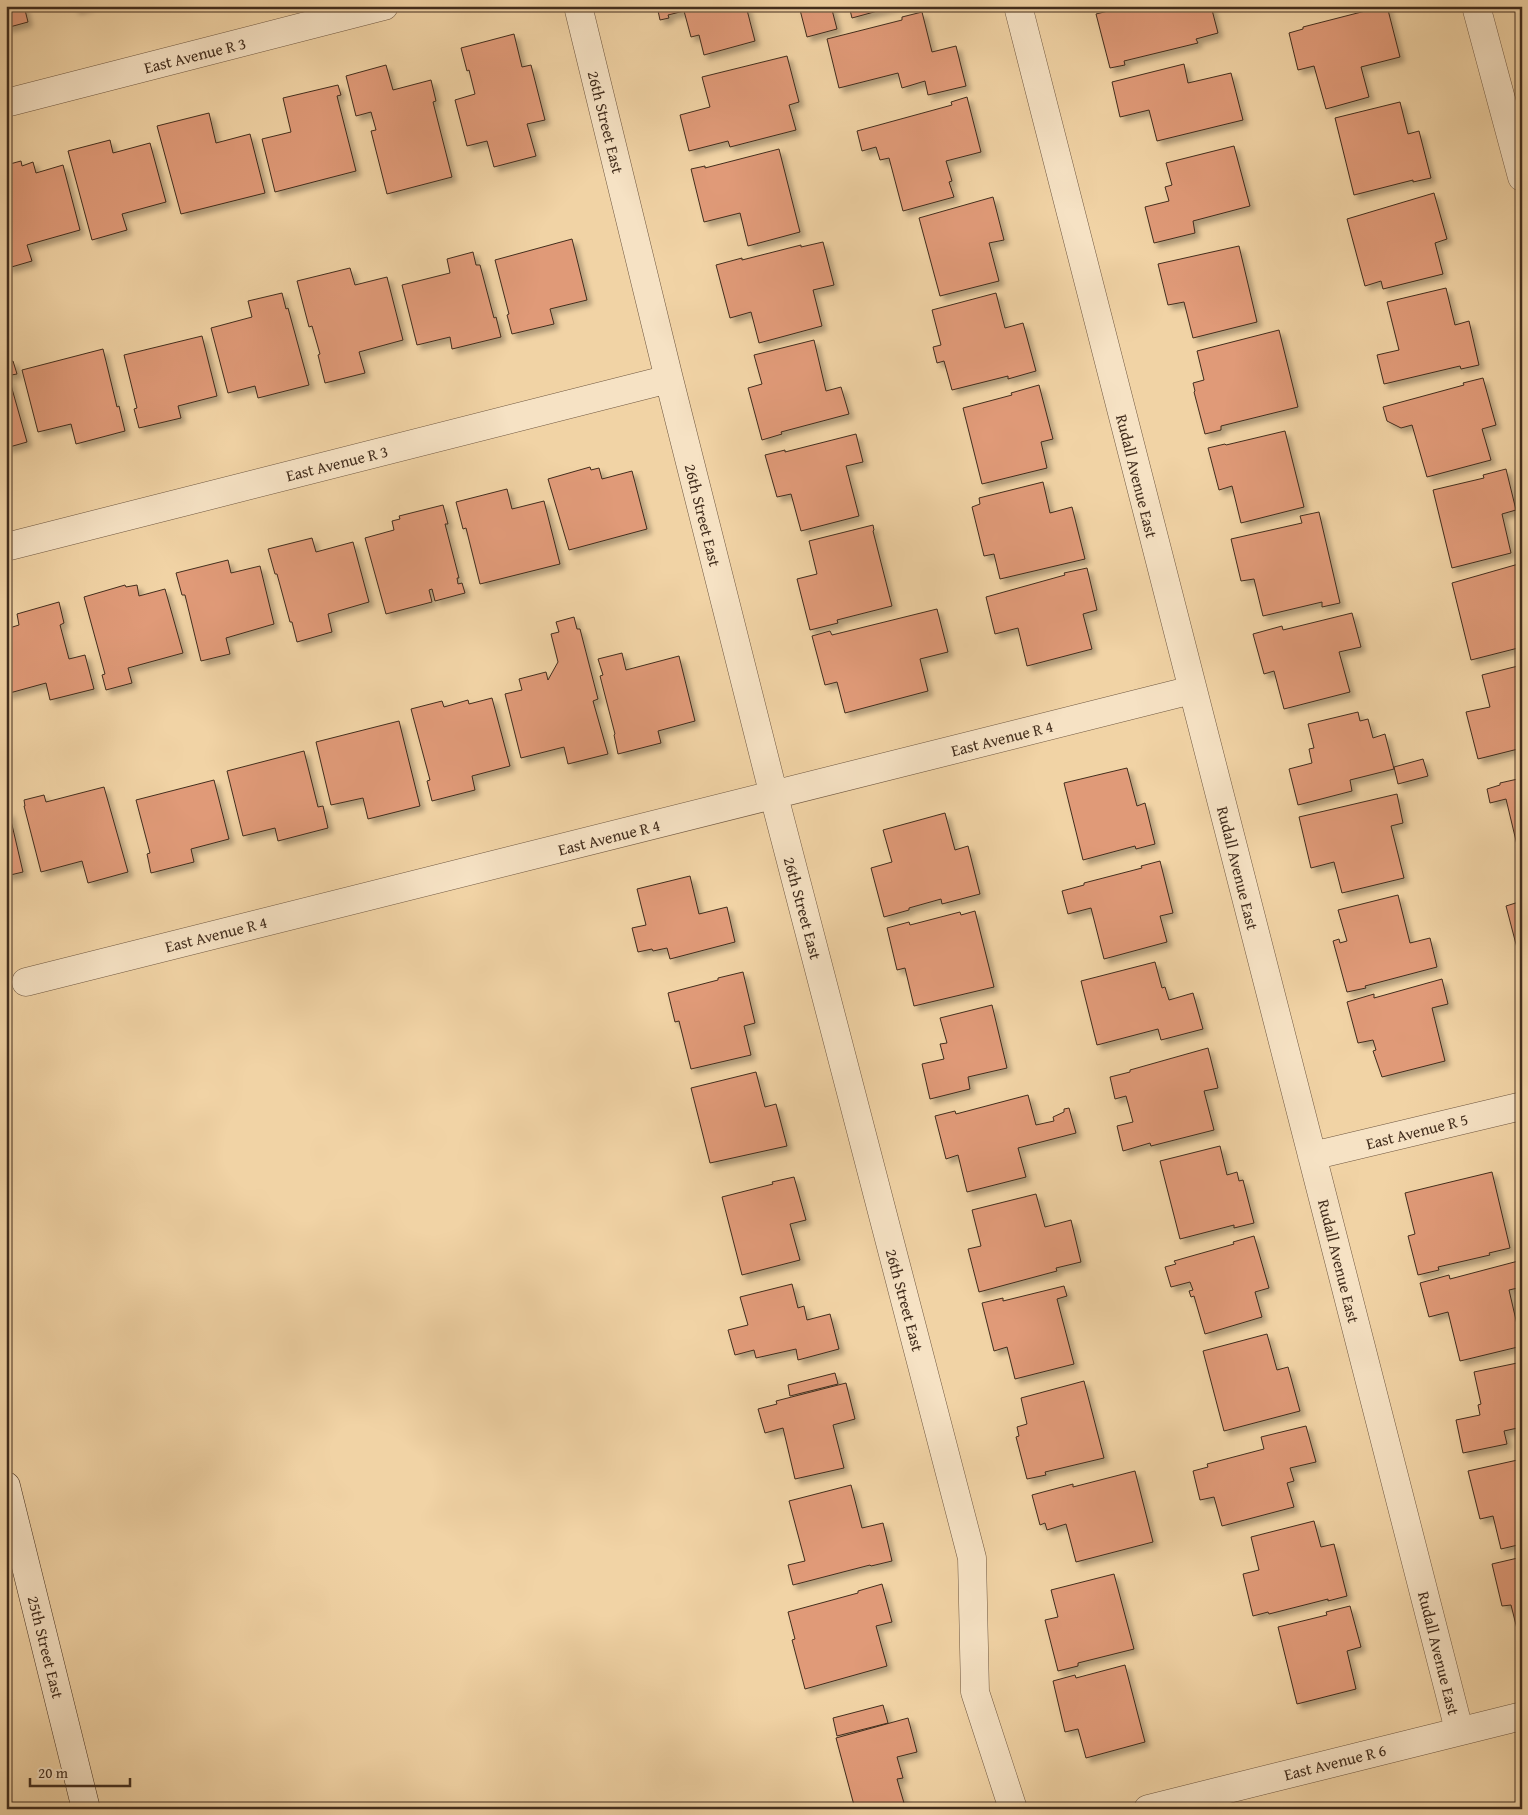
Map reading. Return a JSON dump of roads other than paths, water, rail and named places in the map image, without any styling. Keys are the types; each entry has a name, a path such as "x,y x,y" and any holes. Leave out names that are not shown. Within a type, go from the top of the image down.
{"street":[{"name":"East Avenue R 3","path":"6,103 384,6"},
{"name":"26th Street East","path":"578,6 668,380 972,1558 975,1692 1013,1809"},
{"name":"Rudall Avenue East","path":"1018,6 1459,1730"},
{"path":"1476,6 1522,177"},
{"name":"East Avenue R 3","path":"6,547 668,380"},
{"name":"East Avenue R 4","path":"26,982 1192,690"},
{"name":"East Avenue R 5","path":"1312,1156 1522,1106"},
{"name":"25th Street East","path":"6,1486 86,1809"},
{"name":"East Avenue R 6","path":"1148,1809 1459,1730 1522,1716"}]}
